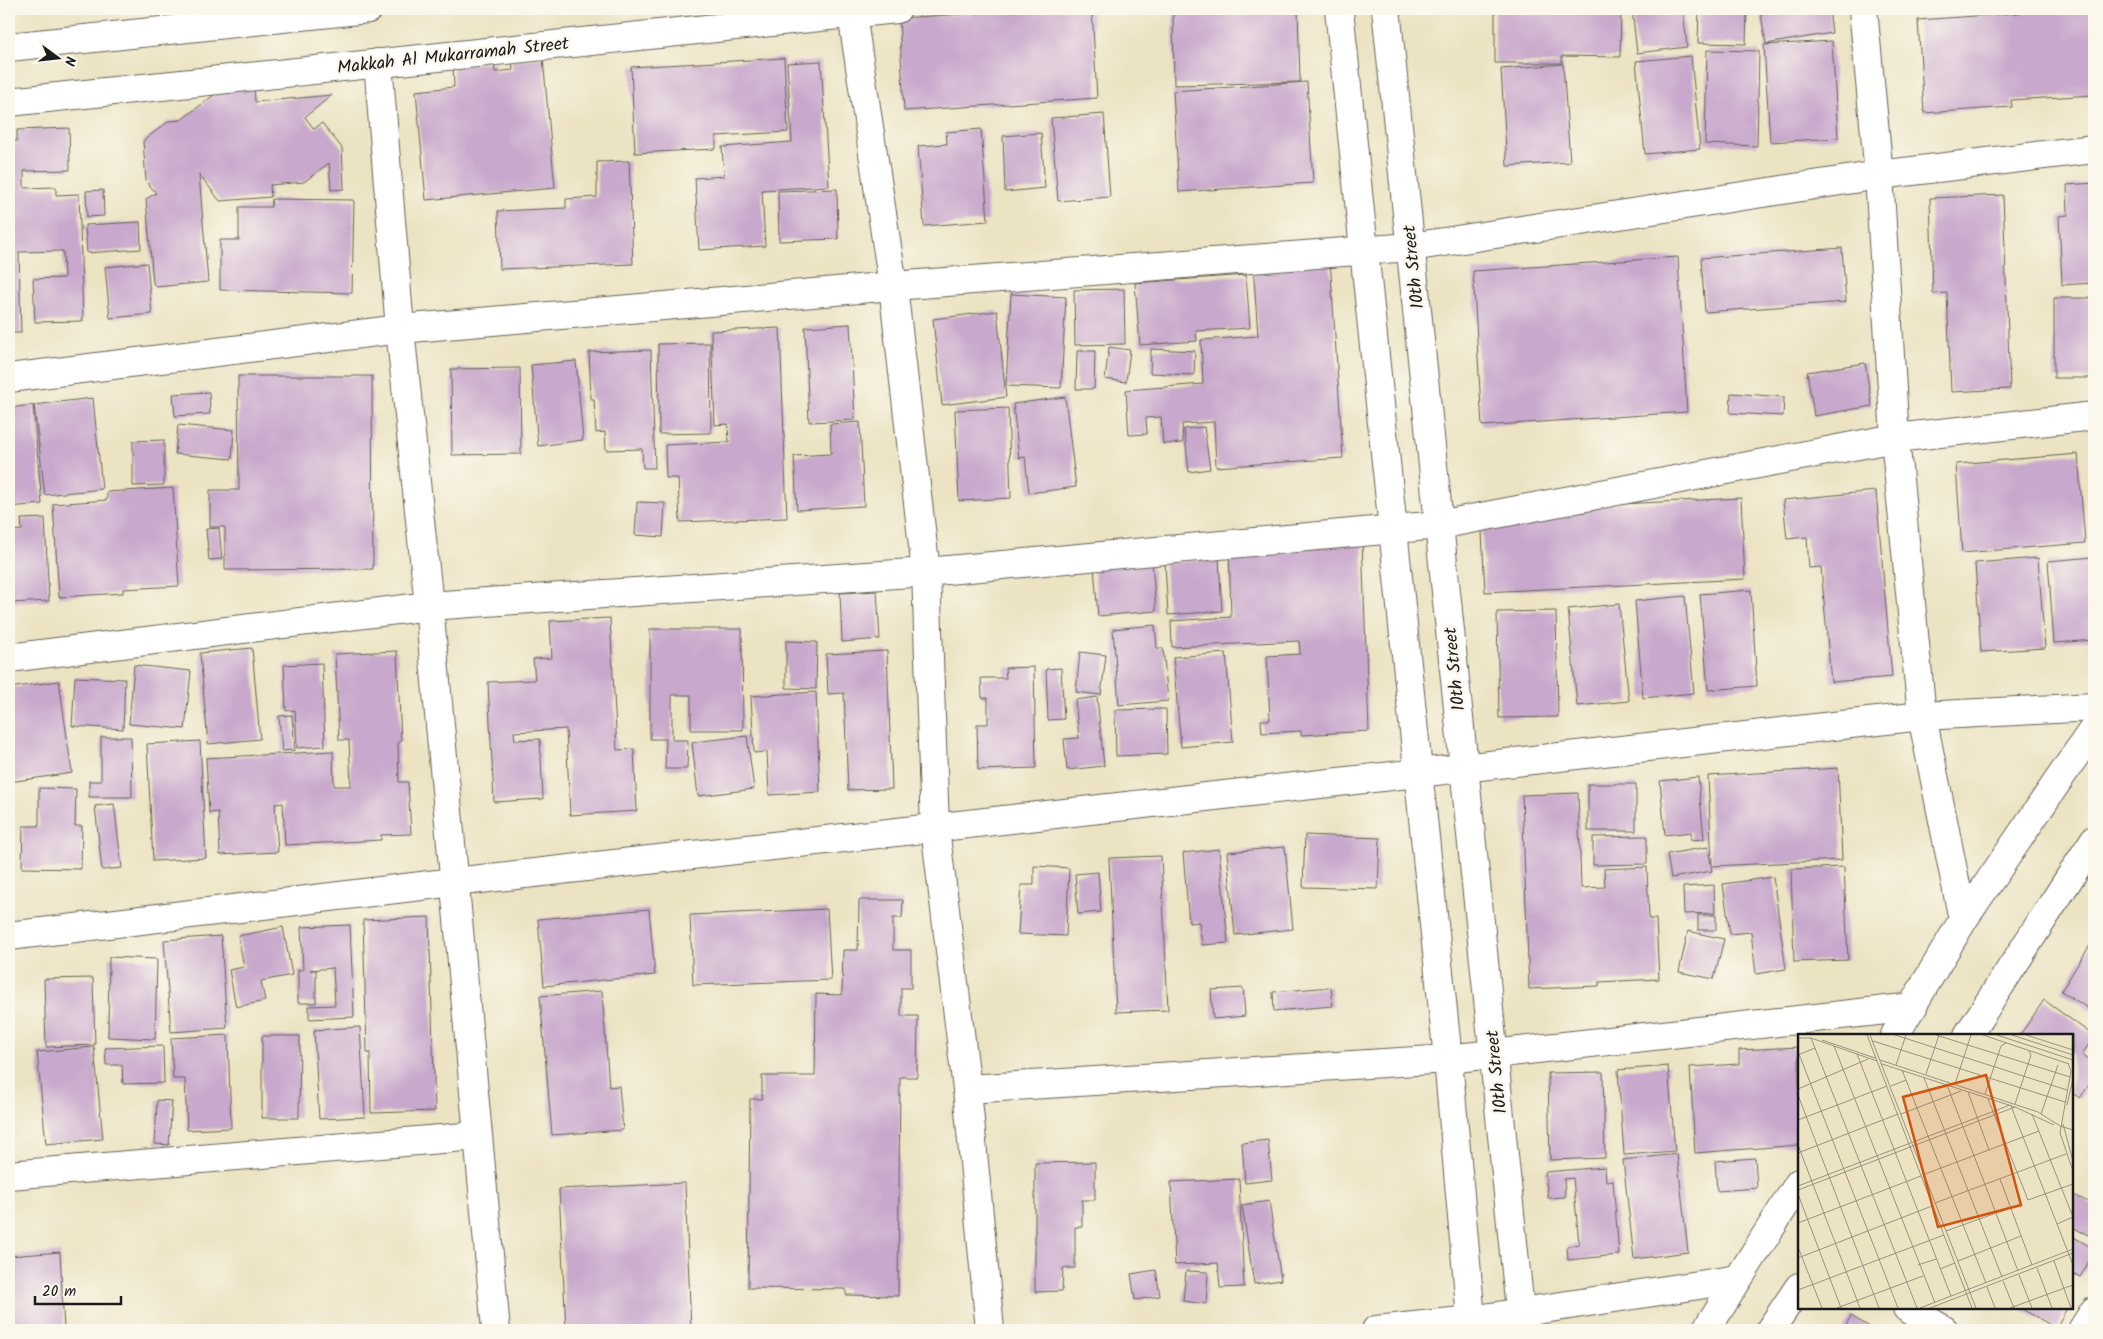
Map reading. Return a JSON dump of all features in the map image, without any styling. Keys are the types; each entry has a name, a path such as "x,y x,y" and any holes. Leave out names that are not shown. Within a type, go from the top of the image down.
{"street":[{"path":"9,47 354,9"},
{"name":"Makkah Al Mukarramah Street","path":"9,102 897,9"},
{"path":"1339,9 1448,1059 1472,1325"},
{"name":"10th Street","path":"1386,9 1521,1322"},
{"path":"1863,9 1879,175 1895,438 1922,716 1963,920"},
{"path":"852,14 893,286 926,572 935,828 967,1089 990,1330"},
{"path":"378,63 400,329 429,606 496,1330"},
{"path":"9,378 400,329 893,286 1411,247 1879,175 2094,149"},
{"path":"9,658 429,606 926,572 1439,524 1895,438 2094,416"},
{"path":"9,936 454,882 1922,716 2094,707"},
{"path":"1896,1034 1963,920 2094,728"},
{"path":"1969,1034 2094,841"},
{"path":"967,1089 1494,1055 1913,1006"},
{"path":"9,1175 477,1136"},
{"path":"1706,1330 1798,1185"},
{"path":"1376,1330 1521,1322 1738,1279"},
{"path":"1770,1330 1798,1288"},
{"path":"1909,1309 1944,1330"},
{"path":"2082,1330 2094,1311"}],"building":[{"path":"1045,9 1092,9 1097,98 904,111 899,18"},
{"path":"1173,9 1298,9 1300,82 1174,85"},
{"path":"1495,9 1621,9 1620,57 1562,56 1562,63 1495,63"},
{"path":"1632,9 1683,9 1687,47 1637,53"},
{"path":"1699,9 1747,9 1746,44 1698,43"},
{"path":"1760,9 1829,9 1832,33 1766,44"},
{"path":"2094,9 2094,95 2011,100 2012,107 1924,113 1918,20"},
{"path":"1832,41 1838,138 1770,142 1764,45"},
{"path":"1707,50 1759,51 1757,146 1705,144"},
{"path":"1691,56 1700,149 1645,154 1636,61"},
{"path":"543,58 555,188 426,200 416,91 454,87 453,66 494,62 495,72 513,70 512,61"},
{"path":"784,58 788,132 716,136 716,149 635,153 631,67"},
{"path":"821,61 829,186 762,190 765,246 699,250 695,178 724,176 722,147 792,142 787,63"},
{"path":"1563,64 1570,162 1507,166 1501,69"},
{"path":"1307,82 1313,183 1179,192 1173,91"},
{"path":"254,86 255,102 332,95 305,117 314,129 322,123 342,148 344,189 331,190 329,163 304,182 270,185 271,197 220,201 199,174 208,282 156,287 153,283 146,199 156,193 146,181 143,141 169,121 181,120 222,89"},
{"path":"1104,114 1110,197 1058,201 1051,118"},
{"path":"69,128 70,170 24,171 24,188 56,187 56,195 79,194 83,321 35,322 33,279 64,278 63,251 19,252 21,333 9,333 9,141 17,141 17,130"},
{"path":"981,129 988,221 924,226 918,146 947,144 946,132"},
{"path":"1041,133 1045,188 1005,192 1003,136"},
{"path":"629,161 633,264 500,269 498,211 566,208 566,199 597,197 597,162"},
{"path":"2094,183 2094,283 2062,285 2059,216 2068,215 2067,185"},
{"path":"837,189 838,239 779,241 778,191"},
{"path":"103,190 104,216 87,217 86,191"},
{"path":"2003,195 2010,389 1951,392 1947,293 1933,294 1930,198"},
{"path":"272,199 354,200 352,293 220,290 220,240 239,240 239,207 271,207"},
{"path":"140,222 141,249 87,253 85,225"},
{"path":"1842,248 1846,302 1705,312 1701,258"},
{"path":"1678,257 1687,412 1482,426 1473,271"},
{"path":"1330,259 1343,458 1216,467 1214,422 1182,424 1183,443 1163,444 1161,417 1146,418 1147,434 1129,435 1126,390 1203,384 1201,340 1258,336 1253,264"},
{"path":"147,263 152,314 110,318 105,267"},
{"path":"1246,275 1250,328 1196,331 1197,341 1140,345 1135,283"},
{"path":"1124,289 1125,344 1075,345 1074,290"},
{"path":"1011,294 1066,297 1061,388 1006,386"},
{"path":"2054,298 2094,298 2094,373 2090,373 2090,378 2054,378"},
{"path":"997,311 1006,397 942,405 933,319"},
{"path":"850,324 855,420 809,422 805,327"},
{"path":"780,328 787,518 680,522 678,478 666,478 665,445 729,442 728,424 715,425 711,331"},
{"path":"710,343 711,433 659,434 658,344"},
{"path":"1109,347 1130,350 1126,382 1105,379"},
{"path":"1151,349 1195,351 1194,375 1150,373"},
{"path":"651,350 655,468 643,468 642,449 606,450 605,432 596,433 594,399 591,399 589,352"},
{"path":"1077,351 1095,351 1094,389 1076,389"},
{"path":"576,361 583,440 538,446 531,365"},
{"path":"1865,363 1872,406 1814,416 1807,372"},
{"path":"520,368 521,454 452,455 451,369"},
{"path":"238,376 372,376 373,569 225,570 225,527 210,527 210,490 239,490"},
{"path":"209,392 210,414 175,416 173,394"},
{"path":"1731,393 1784,397 1783,416 1730,413"},
{"path":"1065,397 1076,487 1029,493 1025,457 1019,458 1013,404"},
{"path":"93,398 102,489 45,495 34,405"},
{"path":"33,405 42,504 9,507 9,408"},
{"path":"1008,408 1011,498 959,501 955,410"},
{"path":"860,422 864,506 797,510 794,456 831,454 830,424"},
{"path":"178,425 234,430 232,459 175,454"},
{"path":"1204,427 1210,469 1189,472 1184,429"},
{"path":"164,440 164,485 133,486 133,441"},
{"path":"2078,454 2085,543 1962,553 1956,464"},
{"path":"173,488 179,586 123,589 123,593 59,597 53,504 107,500 107,492"},
{"path":"1876,491 1892,677 1831,682 1821,567 1809,568 1807,537 1787,539 1783,500"},
{"path":"1741,498 1745,579 1485,592 1481,511"},
{"path":"637,502 665,503 663,537 635,535"},
{"path":"45,518 49,601 9,603 9,531 22,530 21,519"},
{"path":"219,528 222,559 209,560 206,529"},
{"path":"1362,541 1369,731 1301,735 1301,731 1262,733 1261,720 1270,720 1267,656 1300,654 1299,641 1172,647 1171,621 1231,617 1229,546"},
{"path":"2094,557 2094,640 2054,643 2048,561"},
{"path":"2038,558 2045,648 1981,652 1975,563"},
{"path":"1219,559 1222,611 1168,615 1165,563"},
{"path":"1152,562 1156,611 1098,616 1094,567"},
{"path":"1751,590 1757,686 1708,690 1700,594"},
{"path":"877,591 880,639 842,642 840,593"},
{"path":"1685,596 1694,693 1643,698 1635,601"},
{"path":"1619,604 1629,701 1577,706 1568,609"},
{"path":"1556,611 1558,717 1499,718 1497,612"},
{"path":"610,618 617,750 634,749 637,811 570,815 566,729 514,732 515,740 540,739 543,799 494,802 488,682 535,680 533,659 552,658 550,621"},
{"path":"1155,625 1157,648 1163,648 1168,701 1119,705 1113,629"},
{"path":"650,629 742,629 743,730 691,730 691,695 672,695 672,740 688,740 687,769 665,769 666,739 650,739"},
{"path":"786,641 817,642 816,689 786,688"},
{"path":"252,648 260,739 208,744 200,653"},
{"path":"397,651 401,742 398,742 399,782 408,782 411,834 381,835 381,840 285,845 283,803 275,804 278,852 220,855 218,812 209,813 206,758 333,751 334,786 351,786 349,740 339,740 335,654"},
{"path":"887,651 892,789 848,790 844,693 828,694 826,654"},
{"path":"1080,652 1106,655 1101,695 1076,692"},
{"path":"1226,653 1233,742 1181,747 1173,657"},
{"path":"322,663 325,746 297,748 295,710 286,711 284,665"},
{"path":"134,665 191,671 185,729 129,724"},
{"path":"1034,667 1036,768 978,770 977,724 988,724 988,698 982,698 981,678 1006,678 1005,668"},
{"path":"1061,668 1064,719 1048,720 1046,669"},
{"path":"75,677 125,679 123,729 72,726"},
{"path":"59,681 72,773 9,782 9,688"},
{"path":"816,692 820,792 769,795 767,752 754,753 751,696"},
{"path":"1097,697 1104,766 1067,770 1064,739 1079,738 1075,700"},
{"path":"1166,709 1167,754 1116,756 1115,710"},
{"path":"292,715 295,750 282,751 279,716"},
{"path":"747,736 754,789 698,796 692,742"},
{"path":"101,737 131,737 132,797 89,797 89,781 101,781"},
{"path":"200,741 206,858 153,861 147,744"},
{"path":"1838,768 1842,860 1712,866 1708,776"},
{"path":"1698,777 1704,839 1691,840 1691,832 1665,835 1660,781"},
{"path":"1588,784 1636,784 1636,831 1588,831"},
{"path":"39,788 76,789 75,826 82,826 81,869 22,868 23,826 39,826"},
{"path":"1578,793 1581,888 1605,887 1604,869 1647,867 1649,919 1656,919 1659,979 1599,982 1599,986 1529,989 1522,795"},
{"path":"114,804 122,868 102,870 95,806"},
{"path":"1305,835 1380,838 1378,889 1303,887"},
{"path":"1647,836 1647,864 1593,865 1593,837"},
{"path":"1285,847 1293,929 1235,935 1227,852"},
{"path":"1708,847 1712,871 1671,878 1667,854"},
{"path":"1219,849 1228,943 1202,945 1199,922 1189,923 1183,853"},
{"path":"1161,856 1168,1010 1116,1012 1109,858"},
{"path":"1034,866 1069,868 1066,936 1018,934 1021,885 1034,885"},
{"path":"1844,867 1848,960 1794,962 1791,869"},
{"path":"1098,872 1101,912 1078,914 1075,874"},
{"path":"1773,877 1786,969 1756,974 1751,932 1730,934 1723,884"},
{"path":"1714,885 1715,913 1684,914 1683,887"},
{"path":"859,900 903,900 902,918 893,918 893,950 911,950 911,988 901,988 901,1016 918,1016 917,1077 900,1077 898,1296 846,1295 846,1289 748,1288 750,1099 762,1099 762,1076 815,1076 816,994 842,995 843,950 858,950"},
{"path":"649,909 655,975 544,986 538,919"},
{"path":"827,909 831,980 693,985 690,915"},
{"path":"1698,915 1716,915 1716,930 1698,930"},
{"path":"429,917 435,1111 371,1113 370,1053 367,1053 363,920"},
{"path":"350,925 354,1017 309,1019 309,1006 335,1005 333,968 310,970 316,970 316,1003 298,1003 298,970 303,970 301,927"},
{"path":"283,927 292,975 261,981 265,1001 236,1007 229,970 244,967 238,936"},
{"path":"1688,931 1724,939 1714,979 1679,972"},
{"path":"221,936 227,1028 171,1032 164,940"},
{"path":"2094,939 2094,1012 2061,991"},
{"path":"109,957 157,959 155,1039 108,1037"},
{"path":"93,978 95,1045 46,1047 44,979"},
{"path":"1331,987 1333,1006 1274,1011 1273,992"},
{"path":"1243,988 1245,1016 1213,1019 1211,990"},
{"path":"602,991 609,1087 619,1086 623,1130 552,1135 540,996"},
{"path":"2044,1000 2094,1036 2082,1055 2094,1064 2094,1078 2080,1098 2073,1094 2073,1034 2021,1034"},
{"path":"360,1027 365,1117 319,1119 314,1030"},
{"path":"228,1035 231,1128 187,1130 185,1079 173,1079 171,1038"},
{"path":"262,1036 300,1036 299,1118 262,1118"},
{"path":"163,1046 164,1083 123,1084 122,1065 106,1065 105,1048"},
{"path":"94,1047 103,1139 46,1144 37,1052"},
{"path":"1798,1047 1798,1145 1695,1153 1690,1067 1739,1064 1739,1050"},
{"path":"1668,1066 1675,1151 1624,1155 1618,1070"},
{"path":"1603,1072 1605,1158 1550,1160 1548,1073"},
{"path":"157,1100 172,1101 169,1145 155,1144"},
{"path":"1268,1140 1272,1180 1245,1183 1242,1143"},
{"path":"1677,1154 1688,1252 1634,1259 1623,1160"},
{"path":"1755,1158 1757,1188 1717,1191 1715,1161"},
{"path":"1095,1162 1095,1200 1082,1200 1082,1227 1075,1227 1075,1268 1063,1268 1062,1291 1035,1292 1035,1163"},
{"path":"1605,1167 1606,1181 1613,1180 1619,1255 1568,1260 1567,1246 1579,1244 1573,1178 1564,1179 1565,1197 1548,1198 1545,1172"},
{"path":"1239,1179 1244,1287 1220,1288 1218,1263 1175,1265 1171,1182"},
{"path":"685,1183 691,1330 566,1330 559,1189"},
{"path":"2073,1194 2094,1205 2094,1238 2073,1228"},
{"path":"1269,1201 1281,1280 1254,1284 1242,1205"},
{"path":"2073,1237 2094,1249 2094,1253 2080,1277 2073,1273"},
{"path":"60,1252 64,1330 9,1330 9,1256"},
{"path":"1156,1270 1160,1296 1135,1300 1131,1274"},
{"path":"1186,1271 1208,1272 1206,1304 1183,1301"},
{"path":"2022,1309 2066,1309 2056,1328"},
{"path":"1851,1316 1875,1330 1843,1330"}]}
